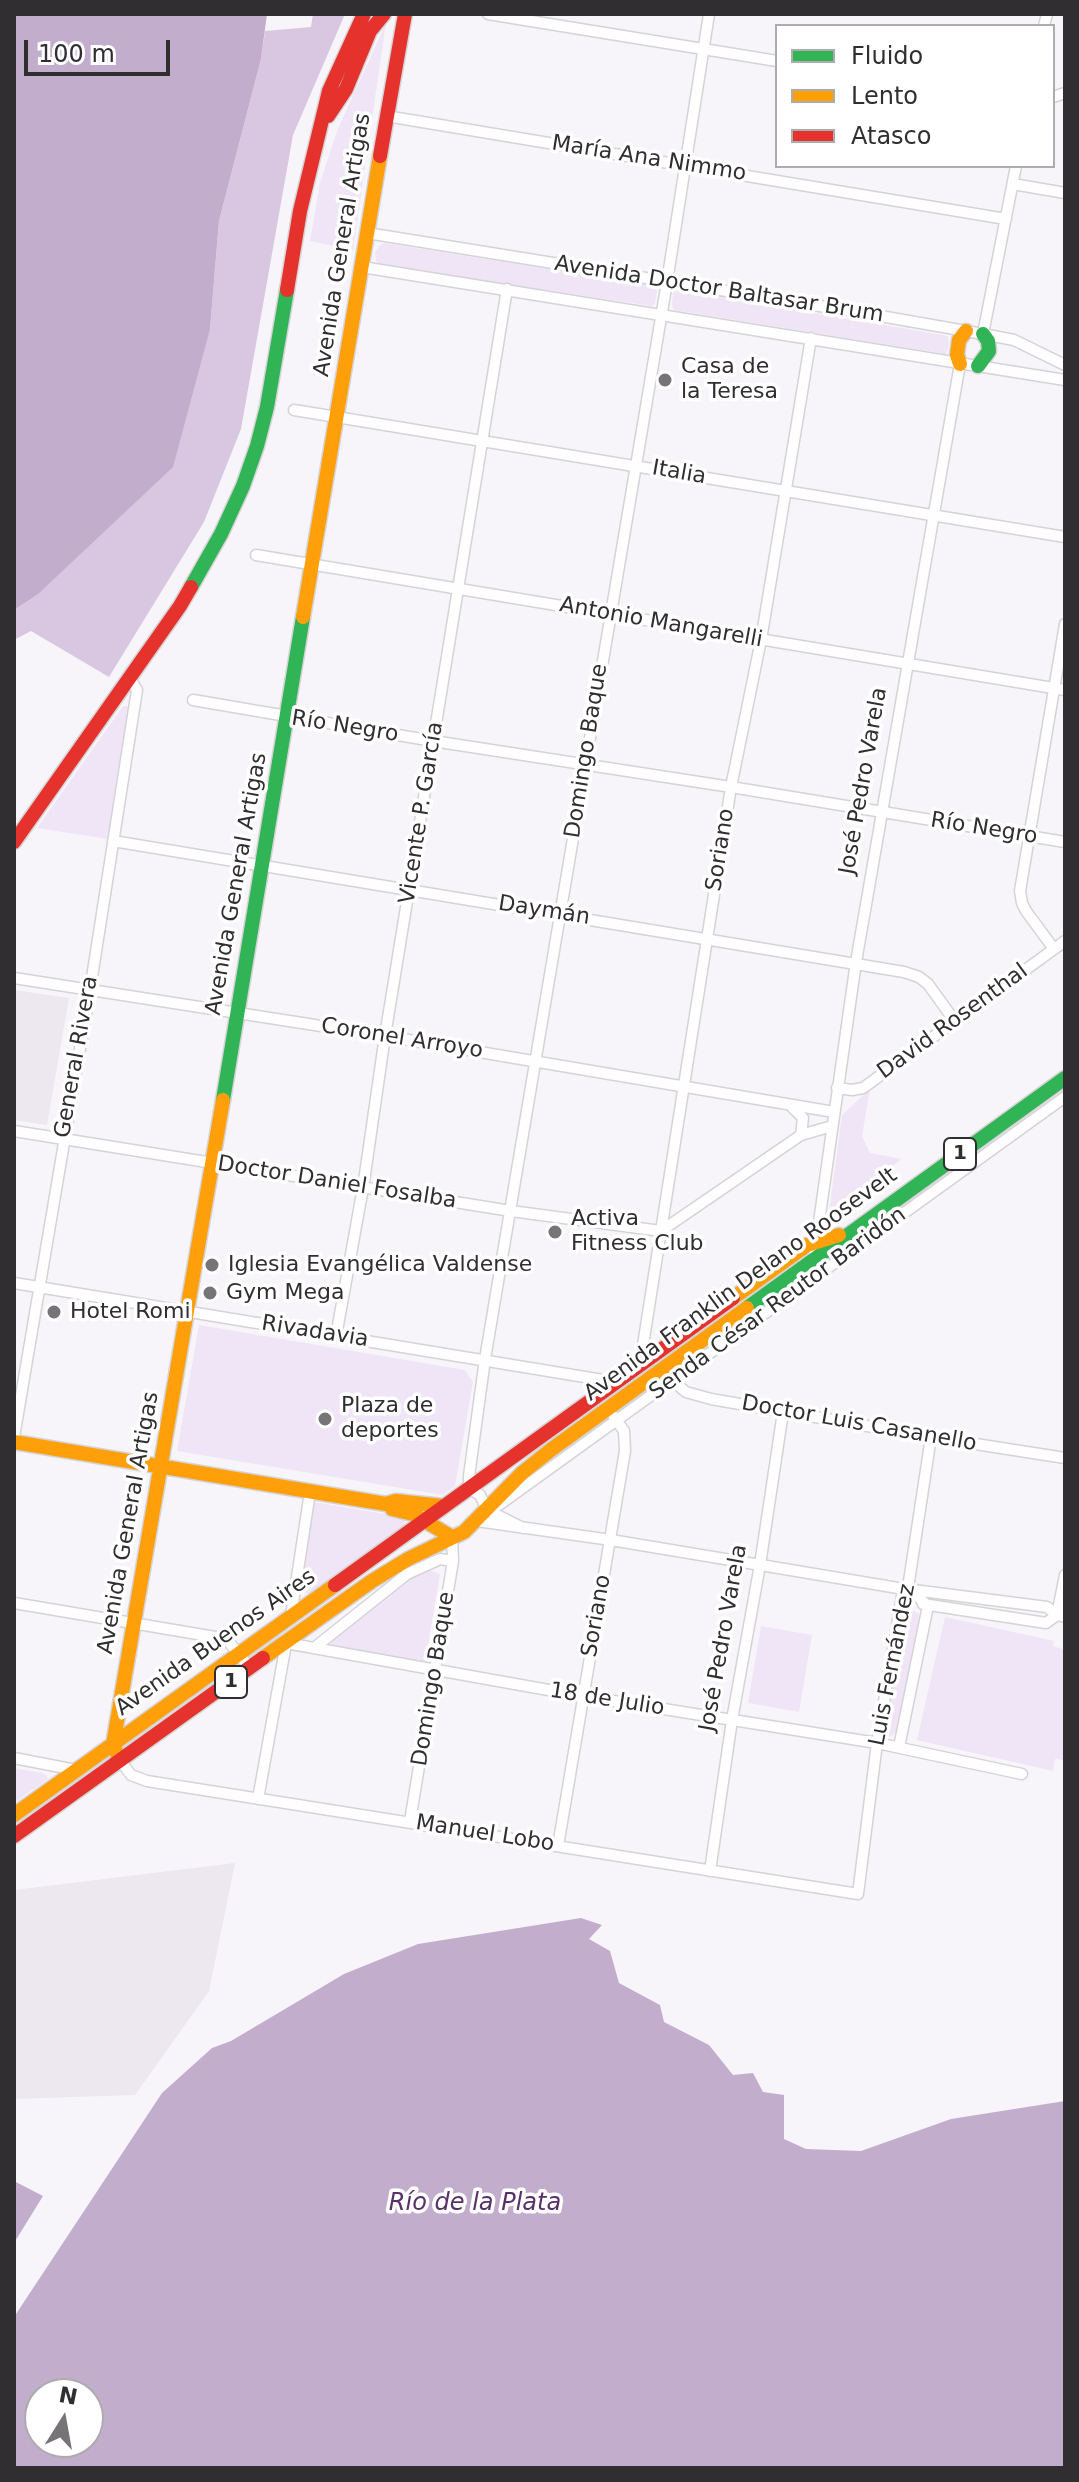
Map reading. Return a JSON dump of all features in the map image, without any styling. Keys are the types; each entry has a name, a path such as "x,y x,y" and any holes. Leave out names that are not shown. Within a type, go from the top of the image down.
{"street":[{"path":"14,842 180,606 233,510 251,466 267,407 300,211 329,91 364,14"},
{"path":"321,126 346,89 370,31 384,14"},
{"path":"488,14 775,61"},
{"name":"Domingo Baque","path":"469,1488 485,1359 667,282 709,14"},
{"name":"Avenida General Artigas","path":"113,1745 404,16"},
{"name":"María Ana Nimmo","path":"386,116 1006,219"},
{"path":"978,366 989,351 983,334 1016,168"},
{"path":"1013,184 1065,193"},
{"name":"Avenida Doctor Baltasar Brum","path":"367,233 983,334 1014,340 1065,365"},
{"name":"Avenida Doctor Baltasar Brum","path":"362,267 1065,380"},
{"name":"Vicente P. García","path":"336,1336 363,1188 507,289"},
{"name":"José Pedro Varela","path":"815,1254 856,962 960,364 957,355 959,340 966,331"},
{"name":"Soriano","path":"640,1364 731,787 761,640 811,338"},
{"name":"Italia","path":"294,410 1065,537"},
{"name":"Antonio Mangarelli","path":"256,555 1060,689"},
{"path":"1054,949 1020,898 1029,836 1060,689 1065,624"},
{"name":"General Rivera","path":"14,1439 20,1365 38,1287 90,990 137,690 130,678"},
{"name":"Río Negro","path":"193,700 1065,842"},
{"name":"Daymán","path":"113,841 856,962 919,977 928,984 954,1020"},
{"name":"David Rosenthal","path":"837,1088 863,1088 1065,941"},
{"name":"Coronel Arroyo","path":"14,978 536,1060 834,1112"},
{"name":"Avenida Franklin Delano Roosevelt","path":"443,1506 657,1351 854,1230 1065,1078"},
{"name":"Senda César Reutor Baridón","path":"815,1254 1065,1097"},
{"path":"790,1105 803,1118 801,1135"},
{"path":"661,1231 801,1135 832,1126"},
{"name":"Doctor Daniel Fosalba","path":"14,1131 511,1211 661,1231"},
{"name":"Avenida Franklin Delano Roosevelt","path":"452,1537 464,1532 485,1514 522,1473 612,1415 815,1254"},
{"name":"Rivadavia","path":"14,1283 615,1382"},
{"path":"657,1351 667,1372"},
{"name":"Doctor Luis Casanello","path":"667,1372 693,1394 783,1412 1065,1458"},
{"name":"Soriano","path":"558,1846 626,1443 624,1431 597,1395"},
{"name":"José Pedro Varela","path":"710,1871 783,1412"},
{"name":"Luis Fernández","path":"858,1894 877,1743 931,1437"},
{"path":"14,1439 386,1504 396,1501 443,1506"},
{"path":"469,1488 480,1495 485,1514"},
{"path":"290,1617 310,1492"},
{"path":"386,1504 391,1509 408,1512 452,1537"},
{"name":"Avenida Buenos Aires","path":"19,1812 443,1506"},
{"path":"485,1514 523,1528 611,1540 902,1591 1047,1607 1061,1616"},
{"path":"485,1514 523,1528"},
{"name":"Domingo Baque","path":"410,1821 453,1561 452,1537"},
{"name":"Avenida Buenos Aires","path":"14,1836 372,1581 452,1537"},
{"path":"314,1648 407,1574 440,1559 453,1561"},
{"path":"1061,1616 1065,1575"},
{"path":"902,1591 928,1606 1046,1623 1061,1616"},
{"path":"14,1603 221,1638 228,1641 250,1668"},
{"path":"899,1747 928,1606"},
{"path":"258,1799 286,1643 274,1628"},
{"name":"18 de Julio","path":"286,1643 582,1696 877,1743 1022,1774"},
{"path":"113,1745 120,1760"},
{"path":"14,1758 76,1770"},
{"name":"Manuel Lobo","path":"120,1760 131,1775 147,1781 858,1894"},
{"path":"19,1812 33,1823"}],"shaded area":[{"path":"313,14 345,14 293,135 241,429 204,522 109,677 31,631 14,640 14,610 37,595 210,329 219,221 261,59 265,31 311,27"},
{"path":"386,23 353,250 310,241 320,183 337,131"},
{"path":"384,243 655,286 655,303 652,306 380,265 375,252"},
{"path":"677,289 948,336 949,345 946,354 674,310 673,293"},
{"path":"123,706 129,710 108,839 37,828"},
{"path":"14,990 69,998 47,1125 14,1120"},
{"path":"870,1089 862,1136 870,1153 902,1159 829,1213 842,1115"},
{"name":"Plaza de deportes","path":"199,1325 465,1370 473,1382 455,1486 443,1495 177,1451"},
{"path":"314,1502 402,1517 404,1526 312,1593 305,1593 302,1588"},
{"path":"426,1569 440,1574 425,1663 332,1646 329,1638"},
{"path":"914,1611 921,1621 896,1732 890,1737 885,1736 905,1617"},
{"path":"945,1617 1054,1641 1053,1646 1065,1650 1065,1760 1055,1759 1053,1771 917,1740"},
{"path":"761,1626 812,1635 799,1712 748,1703"},
{"path":"14,1768 42,1773 48,1779 14,1803"},
{"path":"235,1863 209,1991 135,2095 14,2099 14,1890"}],"water":[{"path":"14,14 267,14 261,59 219,221 210,329 173,467 37,595 14,610"},
{"name":"Río de la Plata","path":"581,1918 602,1925 589,1939 610,1951 619,1983 660,2005 664,2022 709,2045 733,2075 753,2073 763,2092 784,2095 784,2139 806,2149 861,2151 951,2119 1065,2101 1065,2468 14,2468 14,2317 162,2093 212,2048 231,2041 344,1974 418,1944"},
{"path":"14,2181 43,2196 14,2243"}],"traffic: fast":[{"path":"191,587 221,534 257,446 267,407 287,290"},
{"path":"978,366 989,351 983,334"},
{"path":"223,1100 303,617"},
{"path":"747,1308 1065,1078"}],"traffic: slow":[{"path":"303,617 380,156"},
{"path":"960,364 957,355 959,340 966,331"},
{"path":"120,1760 113,1745 223,1100"},
{"path":"733,1298 807,1245 839,1235"},
{"path":"263,1658 372,1581 408,1559 464,1532 522,1473 552,1449 747,1308"},
{"path":"14,1442 386,1504 396,1501 443,1506"},
{"path":"392,1509 413,1514 452,1537"},
{"path":"14,1815 335,1585"}],"traffic: jam":[{"path":"287,290 300,211 329,91 364,14"},
{"path":"328,116 346,89 370,31 384,14"},
{"path":"380,156 405,14"},
{"path":"14,842 191,587"},
{"path":"335,1585 733,1298"},
{"path":"14,1836 263,1658"}],"place":[{"name":"Casa de la Teresa","path":"665,380"},
{"name":"Activa Fitness Club","path":"555,1232"},
{"name":"Iglesia Evangélica Valdense","path":"212,1265"},
{"name":"Gym Mega","path":"210,1293"},
{"name":"Hotel Romi","path":"54,1312"},
{"name":"Plaza de deportes","path":"325,1419"}]}
